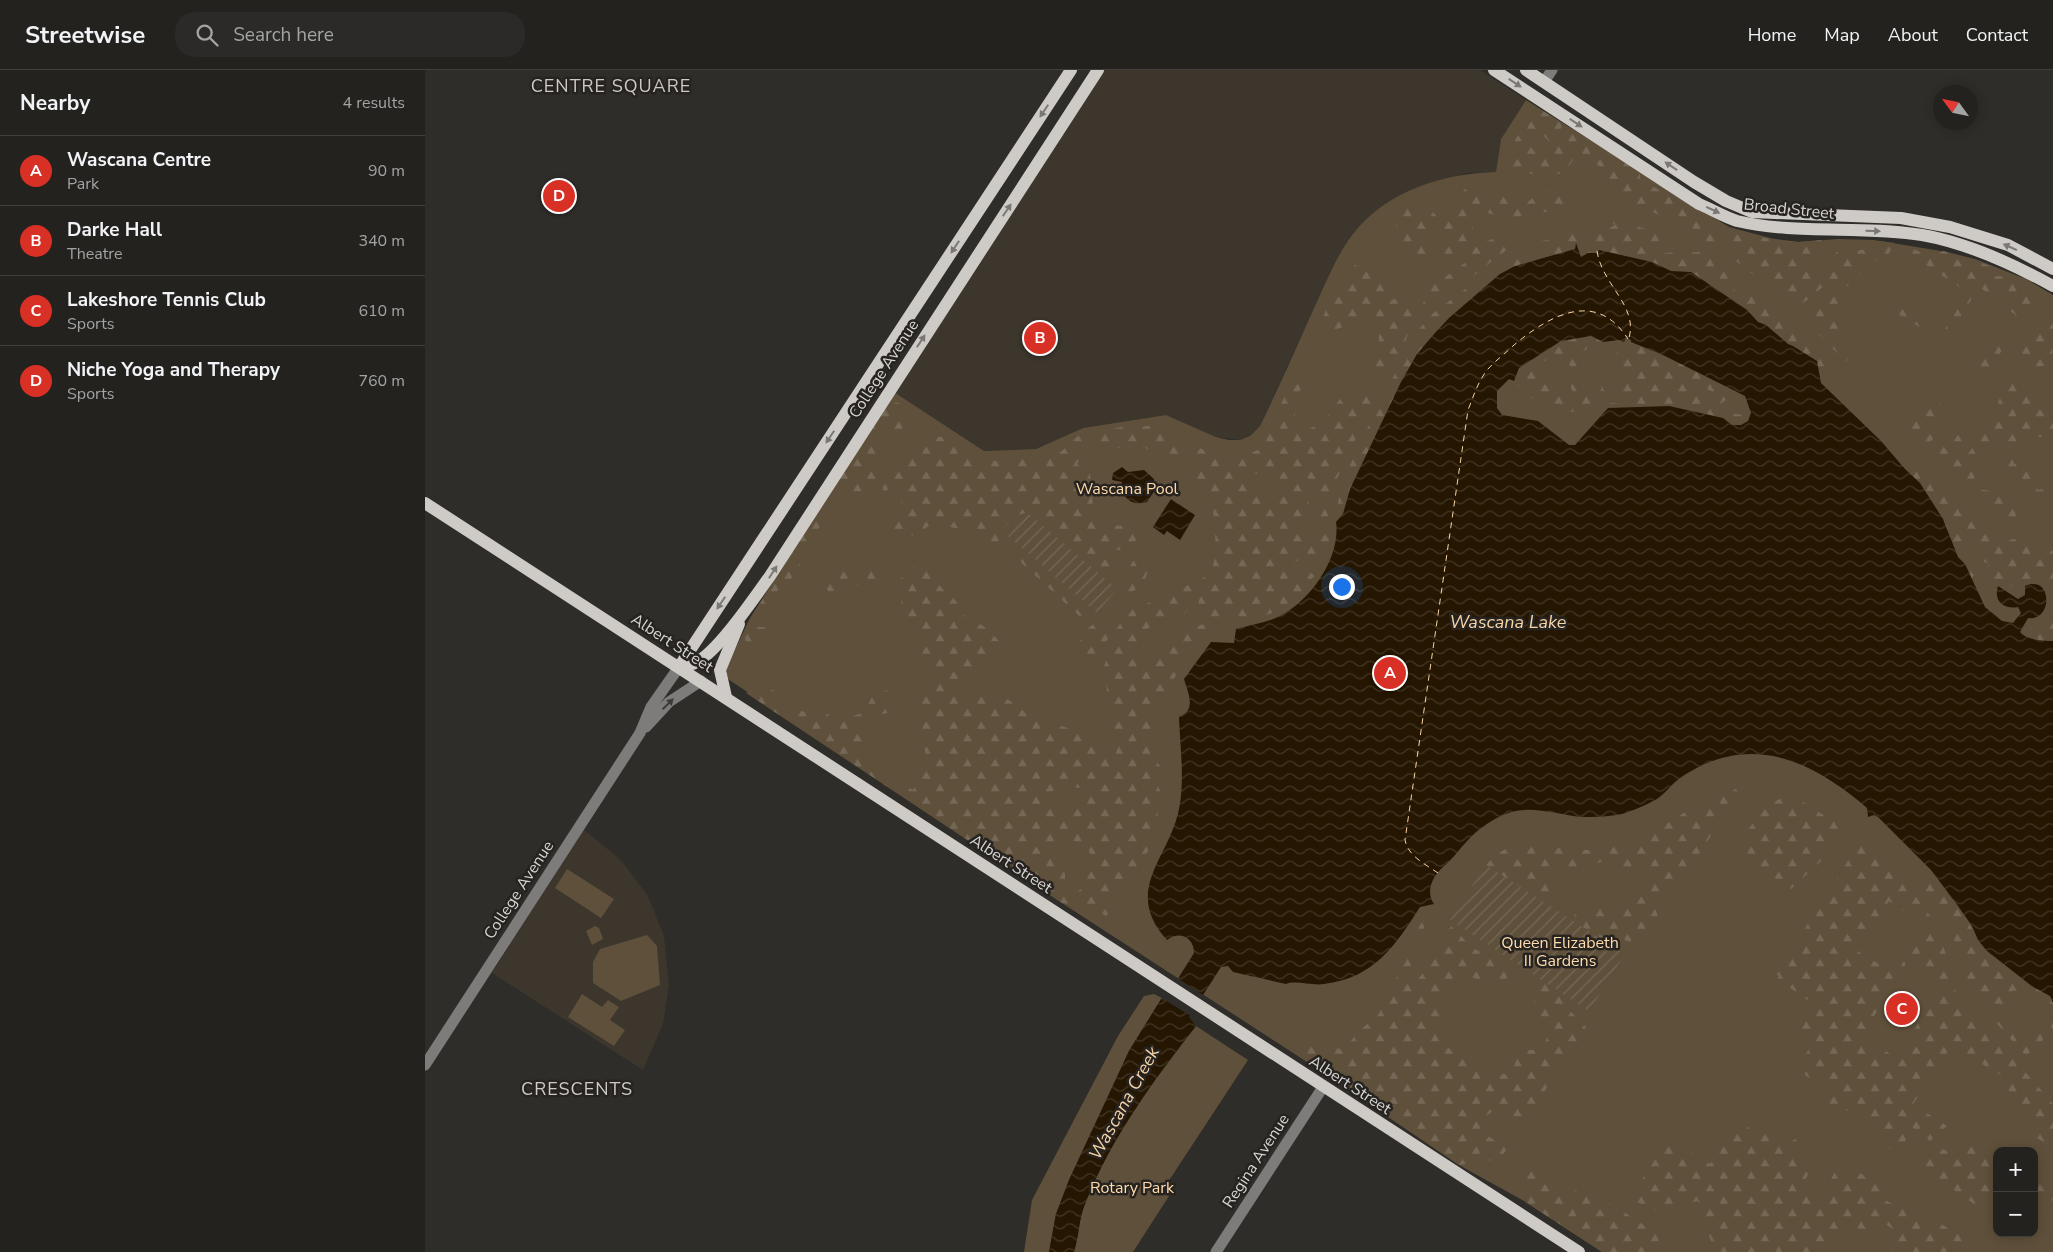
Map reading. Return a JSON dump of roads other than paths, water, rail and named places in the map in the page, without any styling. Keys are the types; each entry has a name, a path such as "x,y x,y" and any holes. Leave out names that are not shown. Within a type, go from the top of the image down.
{"main road":[{"name":"College Avenue","path":"679,667 1071,70"},
{"name":"College Avenue","path":"679,667 697,662 712,649 745,612 1098,70"},
{"name":"Broad Street","path":"1494,70 1699,204 1735,220 1787,228 1897,232 1924,236 1964,246 2013,265 2053,286"},
{"name":"Broad Street","path":"1525,70 1694,182 1726,201 1752,212 1901,218 1931,223 2008,245 2053,269"},
{"name":"Albert Street","path":"425,503 1579,1252"},
{"path":"726,697 720,670 745,612"}],"street":[{"path":"1544,82 1552,70"},
{"name":"College Avenue","path":"425,1065 640,733 651,707 679,667"},
{"name":"College Avenue","path":"640,733 669,702 701,681"},
{"name":"Regina Avenue","path":"1216,1252 1323,1087"}],"water":[{"name":"Wascana Lake","path":"1576,243 1581,257 1588,253 1597,253 1599,250 1652,262 1671,271 1691,272 1747,310 1758,322 1766,325 1788,344 1817,361 1821,383 1881,441 1920,483 1943,519 1958,557 1965,564 1985,607 2002,621 2013,623 2021,613 2018,607 2004,606 1998,600 1998,586 2018,599 2025,595 2025,586 2034,584 2041,586 2045,592 2045,606 2042,613 2036,617 2028,618 2020,632 2031,638 2053,641 2053,1003 2050,996 2033,987 1987,951 1978,940 1972,926 1931,870 1878,817 1874,815 1868,817 1867,808 1846,791 1802,765 1756,754 1733,756 1708,763 1683,776 1657,799 1622,814 1585,817 1539,810 1522,810 1514,811 1491,821 1472,836 1433,879 1430,894 1434,904 1420,907 1392,947 1370,967 1357,975 1341,981 1324,984 1286,984 1233,972 1228,966 1221,967 1189,1017 1196,1026 1149,1089 1107,1156 1083,1209 1074,1252 1049,1252 1056,1214 1069,1180 1129,1051 1161,999 1164,1001 1194,953 1192,943 1185,937 1177,936 1167,940 1154,922 1148,905 1148,890 1152,874 1174,827 1181,798 1182,775 1179,717 1185,714 1190,706 1184,679 1211,642 1234,643 1236,629 1280,616 1292,609 1313,588 1329,563 1334,549 1336,522 1343,514 1350,489 1401,382 1417,354 1434,334 1449,318 1500,274 1515,266 1575,249","holes":["1591,336 1603,342 1619,340 1624,342 1626,338 1745,396 1751,413 1748,421 1741,425 1732,425 1723,418 1669,406 1608,408 1575,445 1569,445 1538,421 1502,415 1497,408 1497,391 1509,379 1514,381 1519,368 1561,341"]},
{"path":"1122,467 1128,472 1144,470 1154,479 1155,490 1147,502 1136,503 1128,500 1123,492 1122,482 1112,480 1113,473"},
{"path":"1171,499 1195,515 1180,540 1167,531 1164,535 1153,527"}],"place":[{"name":"Niche Yoga and Therapy","path":"559,196"},
{"name":"Darke Hall","path":"1040,338"},
{"name":"Wascana Centre","path":"1390,673"},
{"name":"Lakeshore Tennis Club","path":"1902,1009"}],"district":[{"name":"CENTRE SQUARE","path":"611,86"},
{"name":"CRESCENTS","path":"577,1089"}],"park label":[{"name":"Wascana Pool","path":"1127,489"},
{"name":"Queen Elizabeth II Gardens","path":"1560,952"},
{"name":"Rotary Park","path":"1132,1188"}],"water label":[{"name":"Wascana Creek","path":"1124,1103"}]}
